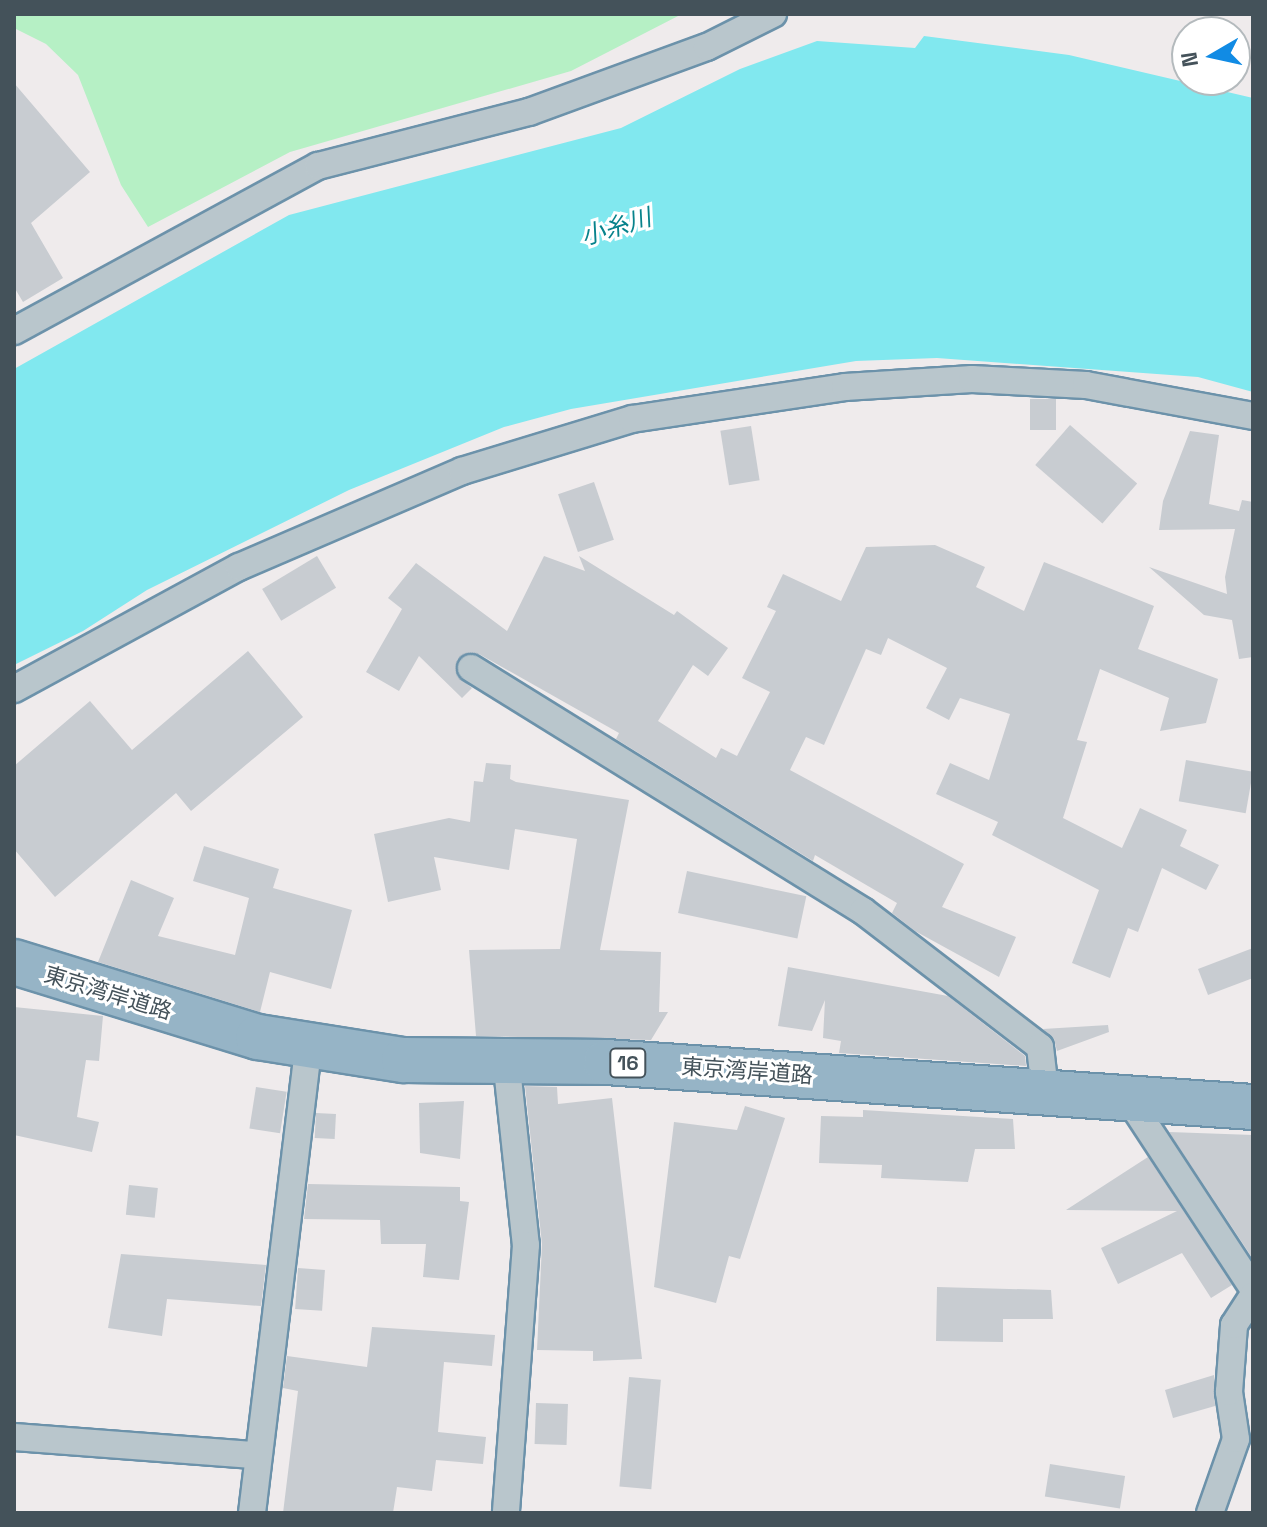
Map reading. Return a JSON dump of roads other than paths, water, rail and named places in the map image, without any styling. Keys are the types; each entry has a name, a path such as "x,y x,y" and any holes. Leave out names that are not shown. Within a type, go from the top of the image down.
{"highway":[{"name":"東京湾岸道路","path":"14,962 153,1009 308,1048 404,1060 506,1059 1045,1090 1253,1107"}],"street":[{"path":"14,331 318,166 529,112 707,47 773,14"},
{"path":"14,689 239,567 462,471 632,419 845,387 972,379 1086,385 1253,416"},
{"path":"471,668 863,911 1040,1047 1045,1090"},
{"path":"252,1513 256,1455 308,1048"},
{"path":"506,1059 526,1245 506,1513"},
{"path":"1128,1098 1253,1288"},
{"path":"1210,1513 1236,1439 1229,1392 1234,1325 1253,1296"},
{"path":"14,1437 256,1455"}],"water":[{"name":"小糸川","path":"924,36 1069,55 1171,79 1171,96 1253,98 1253,392 1198,377 937,358 856,361 571,409 504,427 349,490 147,590 83,631 14,665 14,369 289,215 621,128 740,69 817,41 915,48"}]}
